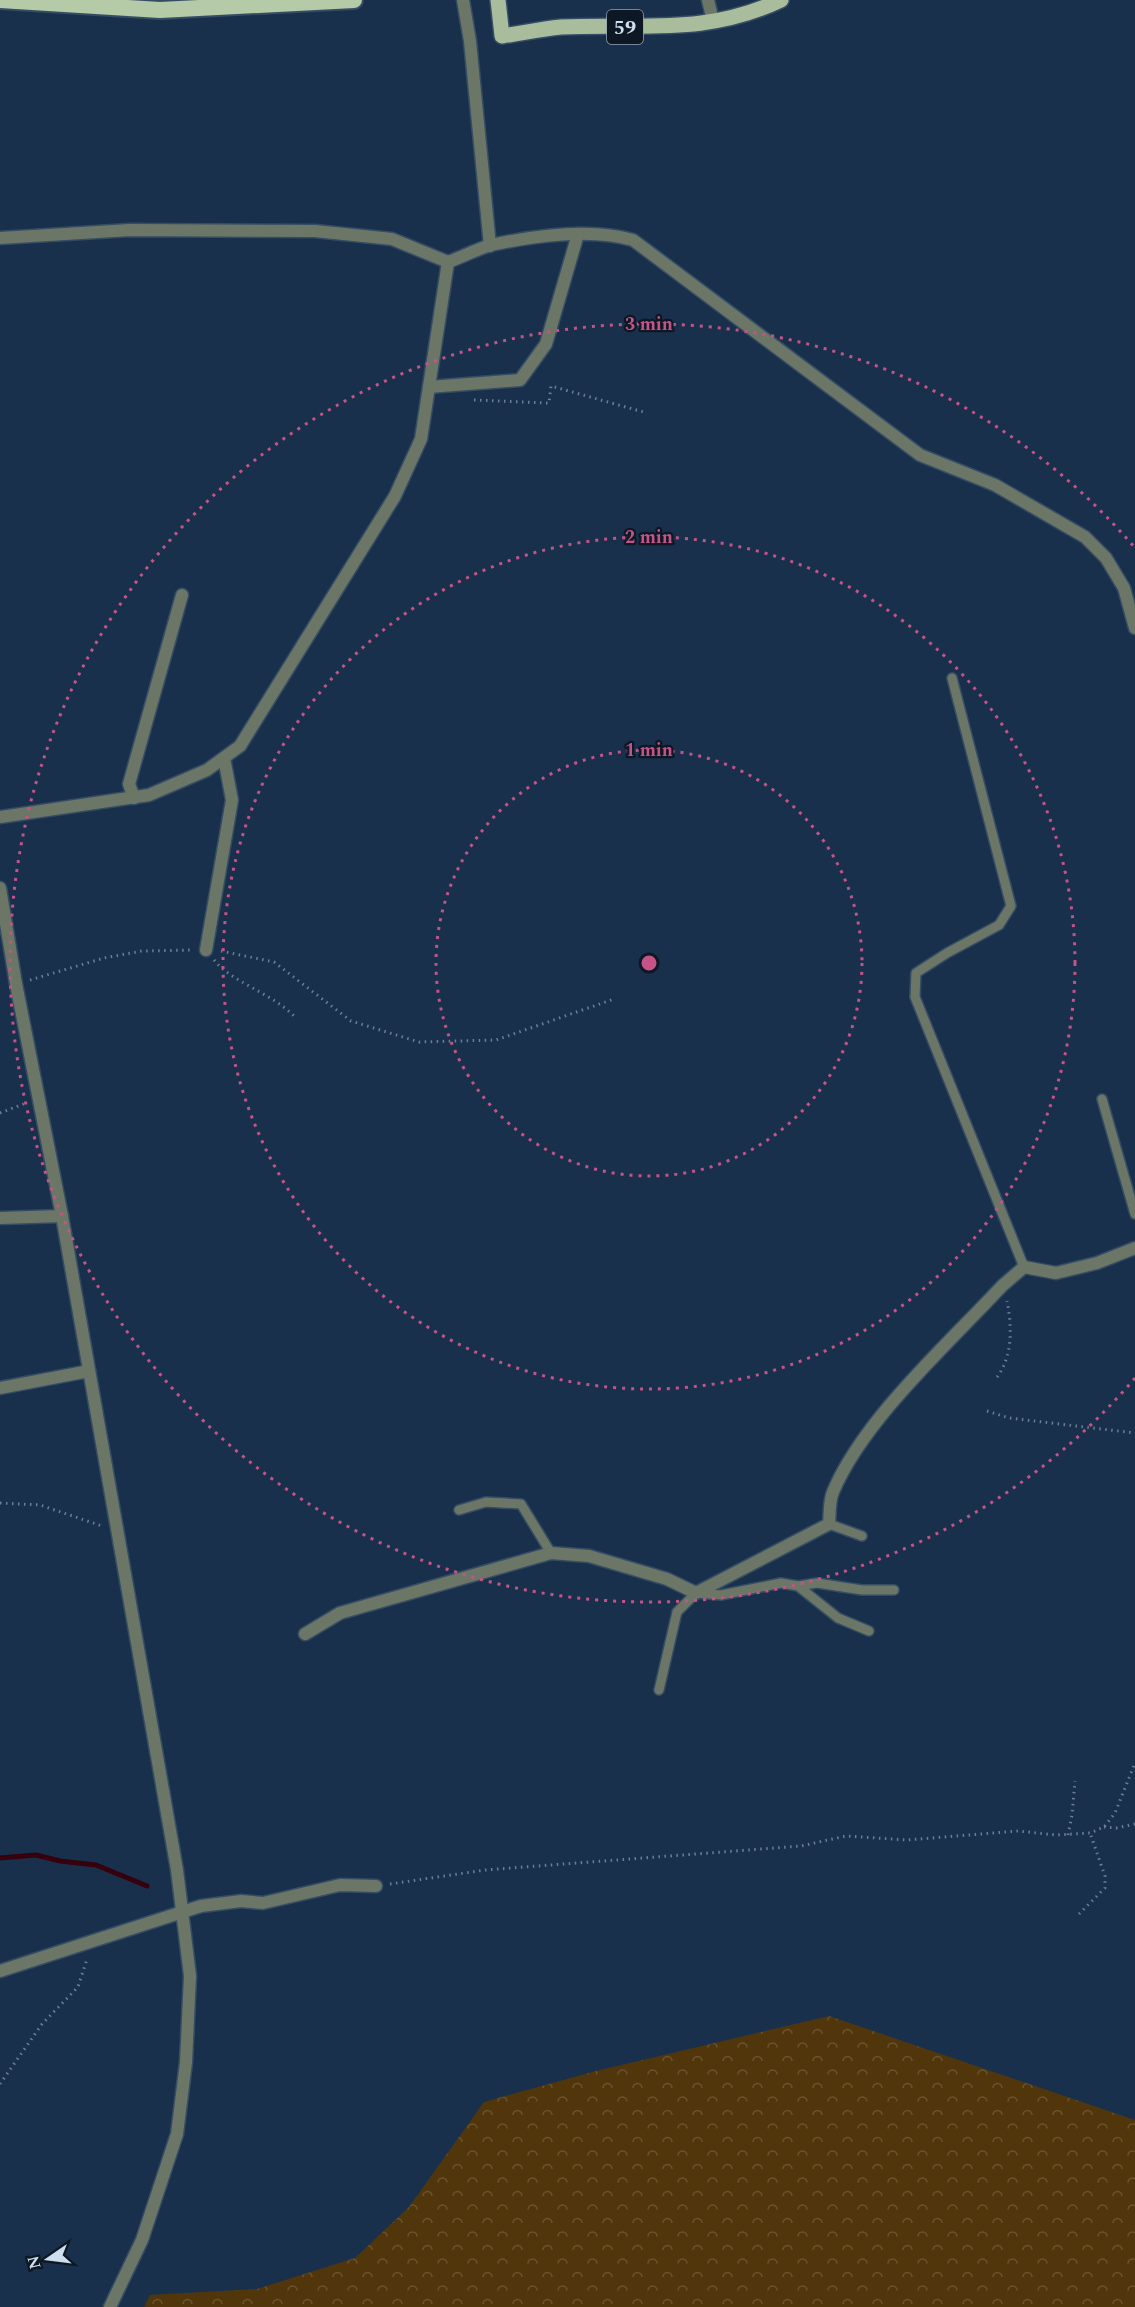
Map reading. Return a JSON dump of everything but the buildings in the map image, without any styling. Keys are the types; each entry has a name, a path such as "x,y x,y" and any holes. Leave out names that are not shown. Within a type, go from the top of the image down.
{"highway":[{"path":"0,0 160,10 354,0"}],"main road":[{"name":"59","path":"498,0 502,36 560,27 672,27 738,16 782,0"}],"street":[{"path":"463,0 470,41 490,246"},
{"path":"708,0 713,21"},
{"path":"0,238 130,230 315,231 392,239 448,262 490,246 578,234 609,234 633,240 920,454 995,484 1085,537 1106,558 1124,588 1135,628"},
{"path":"429,387 520,380 546,344 578,234"},
{"path":"0,818 149,795 207,771 240,746 395,496 421,439 448,262"},
{"path":"134,798 129,784 182,595"},
{"path":"206,950 232,800 224,758"},
{"path":"0,888 16,984 62,1216 183,1912 190,1976 186,2062 177,2134 142,2240 110,2307"},
{"path":"0,1218 62,1216"},
{"path":"305,1634 339,1613 551,1553 589,1556 668,1579 696,1593 829,1524 832,1494 852,1457 880,1418 1002,1286 1024,1267 1056,1273 1097,1263 1135,1248"},
{"path":"0,1388 88,1371"},
{"path":"0,1971 201,1906 241,1901 263,1903 340,1885 376,1886"}],"lane":[{"path":"952,678 1011,906 999,925 947,953 916,974 915,998 1024,1267"},
{"path":"1102,1099 1135,1215"},
{"path":"459,1510 486,1502 521,1504 551,1553"},
{"path":"829,1524 862,1536"},
{"path":"660,1690 677,1612 696,1593 721,1595 782,1583 798,1586 817,1583 862,1590 894,1590"},
{"path":"798,1586 838,1618 869,1631"}],"path":[{"path":"471,400 549,403 551,386 647,413"},
{"path":"206,950 217,964 282,1002 295,1017"},
{"path":"16,984 104,958 142,951 206,950 274,962 351,1021 418,1042 496,1040 614,999"},
{"path":"0,1113 39,1098"},
{"path":"997,1377 1006,1365 1011,1328 1002,1286"},
{"path":"987,1412 1009,1418 1135,1433"},
{"path":"0,1503 40,1505 87,1519 117,1533"},
{"path":"376,1886 485,1870 801,1846 846,1836 907,1840 1018,1832 1068,1835 1090,1833 1104,1827 1116,1813 1135,1762"},
{"path":"1068,1835 1075,1781"},
{"path":"1104,1827 1116,1828 1135,1824"},
{"path":"1079,1914 1105,1888 1106,1876 1090,1833"},
{"path":"0,2084 42,2024 78,1987 88,1955 88,1941"}],"green space":[{"path":"829,2016 1135,2120 1135,2307 144,2307 150,2295 257,2289 355,2258 409,2207 484,2102 596,2071"}],"waterway":[{"path":"0,1858 36,1855 60,1861 96,1865 147,1886"}]}
